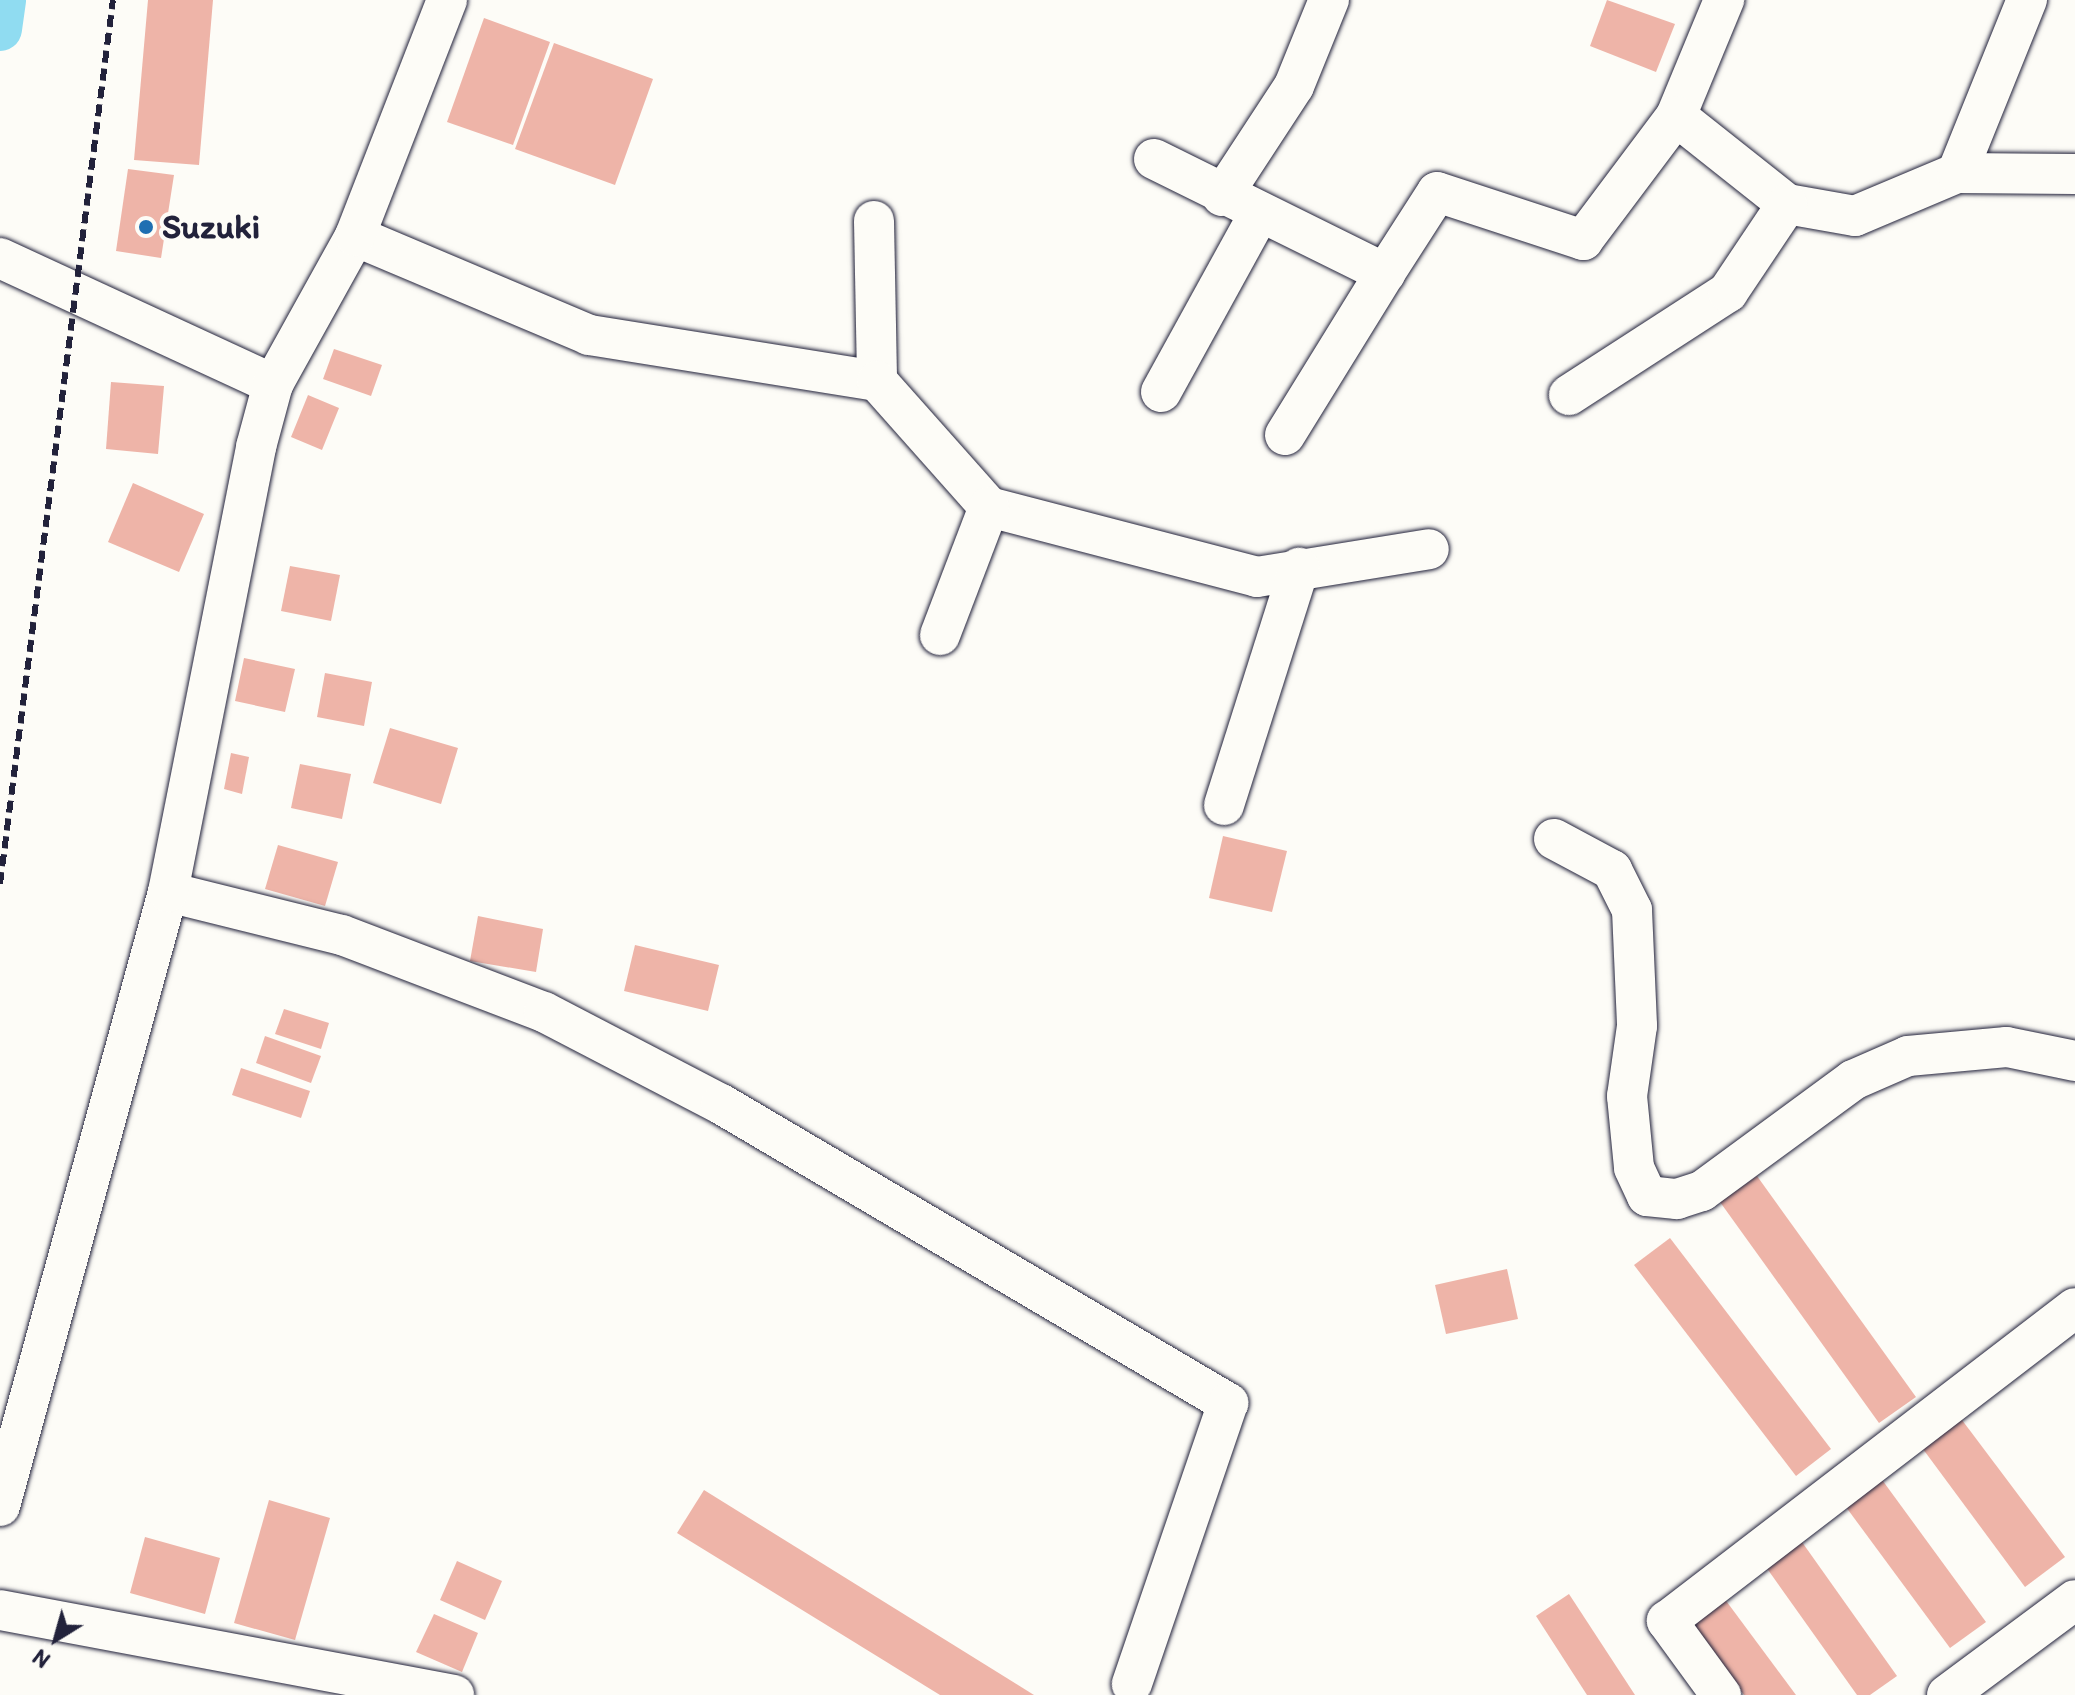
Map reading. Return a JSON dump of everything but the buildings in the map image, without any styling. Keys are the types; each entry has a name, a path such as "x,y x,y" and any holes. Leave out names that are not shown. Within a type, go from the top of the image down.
{"street":[{"path":"0,1506 168,892 256,447 273,384 355,236 447,0"},
{"path":"1222,196 1294,86 1329,0"},
{"path":"1285,435 1437,192 1583,240 1676,116 1724,0"},
{"path":"1957,173 2027,0"},
{"path":"1676,116 1787,204 1855,216 1957,173 2075,174"},
{"path":"1154,159 1222,196 1385,273"},
{"path":"1569,395 1728,292 1787,204"},
{"path":"1161,392 1259,214"},
{"path":"874,221 877,381"},
{"path":"355,236 589,335 877,381 989,507 1257,577 1429,549"},
{"path":"0,258 273,384"},
{"path":"940,635 989,507"},
{"path":"1224,805 1299,568"},
{"path":"1554,839 1612,870 1632,910 1637,1026 1627,1096 1634,1168 1647,1196 1677,1199 1702,1191 1853,1080 1908,1056 2007,1047 2075,1061"},
{"path":"168,892 342,935 544,1012 721,1104 1228,1403 1132,1684"},
{"path":"1721,1695 1667,1621 2075,1308"},
{"path":"1947,1695 2075,1600"},
{"path":"0,1610 454,1695"}],"waterway":[{"path":"0,29 4,0"}],"railway":[{"path":"0,884 113,0"}],"place":[{"name":"Suzuki","path":"146,227"}]}
